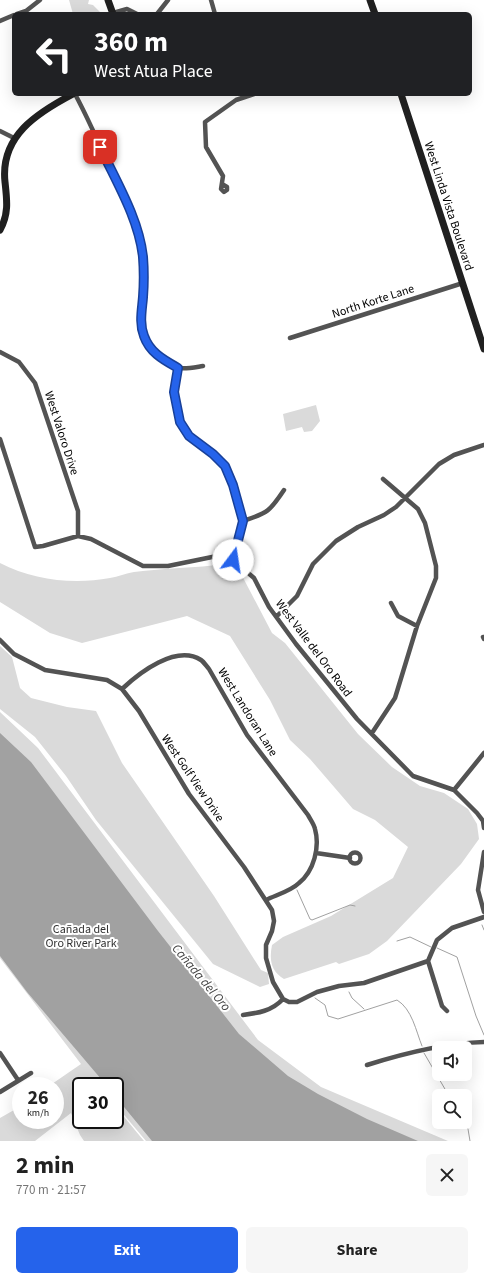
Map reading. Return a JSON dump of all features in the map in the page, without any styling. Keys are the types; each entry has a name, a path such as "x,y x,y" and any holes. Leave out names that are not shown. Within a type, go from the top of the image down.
{"street":[{"path":"23,12 40,0"},
{"path":"108,0 112,12"},
{"path":"159,12 168,0"},
{"path":"210,0 214,12"},
{"path":"370,0 374,12"},
{"path":"119,12 127,9 133,12"},
{"path":"0,21 12,16"},
{"path":"0,230 6,218 8,206 4,182 6,161 14,138 32,118 70,96"},
{"path":"75,96 94,133 136,230 143,256 144,279 141,316 144,337 151,350 161,360 178,368 203,366"},
{"path":"222,184 222,172 206,147 205,122 236,100 248,96"},
{"name":"West Linda Vista Boulevard","path":"402,96 484,349"},
{"path":"0,131 14,138"},
{"name":"North Korte Lane","path":"290,338 463,283"},
{"name":"West Valoro Drive","path":"0,352 19,362 35,383 78,511 78,536"},
{"path":"0,439 35,546 43,546 78,536 91,539 143,566 168,566 217,556 233,560 243,521 230,475 225,466 213,454 189,436 180,422 174,392 178,368"},
{"path":"277,616 297,596 313,564 336,540 358,527 384,515 407,498 430,471 439,464 454,456 484,445"},
{"path":"372,733 395,698 417,626 433,591 436,578 436,566 425,523 418,509 383,479"},
{"path":"243,521 264,514 274,506 284,490"},
{"name":"West Valle del Oro Road","path":"233,560 254,578 269,607 321,677 357,719 413,776 454,790 469,803 483,821 484,828"},
{"path":"391,603 398,616 417,626"},
{"name":"West Golf View Drive","path":"0,640 14,654 45,670 107,680 122,689 139,711 189,794 244,867 272,910 274,921 272,931 266,945 266,958 273,982 283,999"},
{"name":"West Landoran Lane","path":"122,689 144,670 170,658 185,656 201,660 209,669 261,756 308,815 315,828 317,844 316,853 310,871 299,884 266,900"},
{"path":"454,790 484,752"},
{"path":"484,852 478,890 484,912"},
{"path":"316,853 350,858"},
{"path":"446,1011 442,1006 428,961 437,940 452,928 484,917"},
{"path":"243,1015 257,1014 268,1010 277,1005 283,999 289,1002 297,1002 317,992 339,986 364,984 428,961"},
{"path":"367,1065 405,1053 435,1047 484,1042"},
{"path":"0,1053 16,1077"},
{"path":"24,1077 31,1073"},
{"path":"0,1092 12,1084"}],"green space":[{"path":"69,0 89,0 88,4 93,5 100,12 72,12"},
{"path":"316,405 320,421 312,431 304,432 302,427 286,431 283,414"},
{"path":"0,563 26,574 54,580 68,581 96,580 134,572 226,564 238,568 272,633 285,643 358,734 392,767 420,786 444,793 468,809 477,824 479,839 461,864 387,941 369,954 339,964 336,962 284,979 276,972 272,965 272,945 283,937 331,916 393,878 408,847 375,820 353,809 310,759 290,740 270,700 230,636 187,616 82,643 50,633 0,602"},
{"path":"0,646 12,657 20,688 31,698 67,707 96,711 122,763 214,896 261,970 268,973 269,984 260,987 213,964 96,820 66,776 35,737 0,709"},
{"name":"Cañada del Oro River Park","path":"0,712 38,748 258,1040 321,1087 448,1141 146,1141 124,1115 124,1077 72,1077 72,1115 71,1113 64,1118 64,1077 62,1077 81,1064 0,958"},
{"name":"Cañada del Oro River Park","path":"12,1111 12,1129 50,1129 35,1141 0,1141 0,1118"},
{"name":"Cañada del Oro River Park","path":"124,1117 144,1141 84,1141 78,1129 124,1129"}],"shaded area":[{"name":"Cañada del Oro River Park","path":"0,733 31,762 158,931 239,1034 288,1076 318,1094 367,1119 418,1141 152,1141 124,1107 124,1077 99,1077 27,992 0,956"}],"waterway":[{"path":"297,890 310,919 312,920 350,905 355,906"},
{"path":"482,925 484,930"},
{"path":"397,941 410,937 431,947"},
{"path":"437,948 457,957 476,1016 484,1035"},
{"path":"349,992 352,998 364,1009"},
{"path":"315,998 325,1005 328,1016 338,1019 397,1000 410,1015 422,1046"},
{"path":"424,1053 445,1089"},
{"path":"468,1129 470,1141"}],"route":[{"path":"100,147 134,224 143,256 144,279 141,316 144,337 151,350 161,360 178,368 174,392 180,422 189,436 213,454 225,466 230,475 243,521 233,560"}],"water label":[{"name":"Cañada del Oro","path":"202,977"}]}
